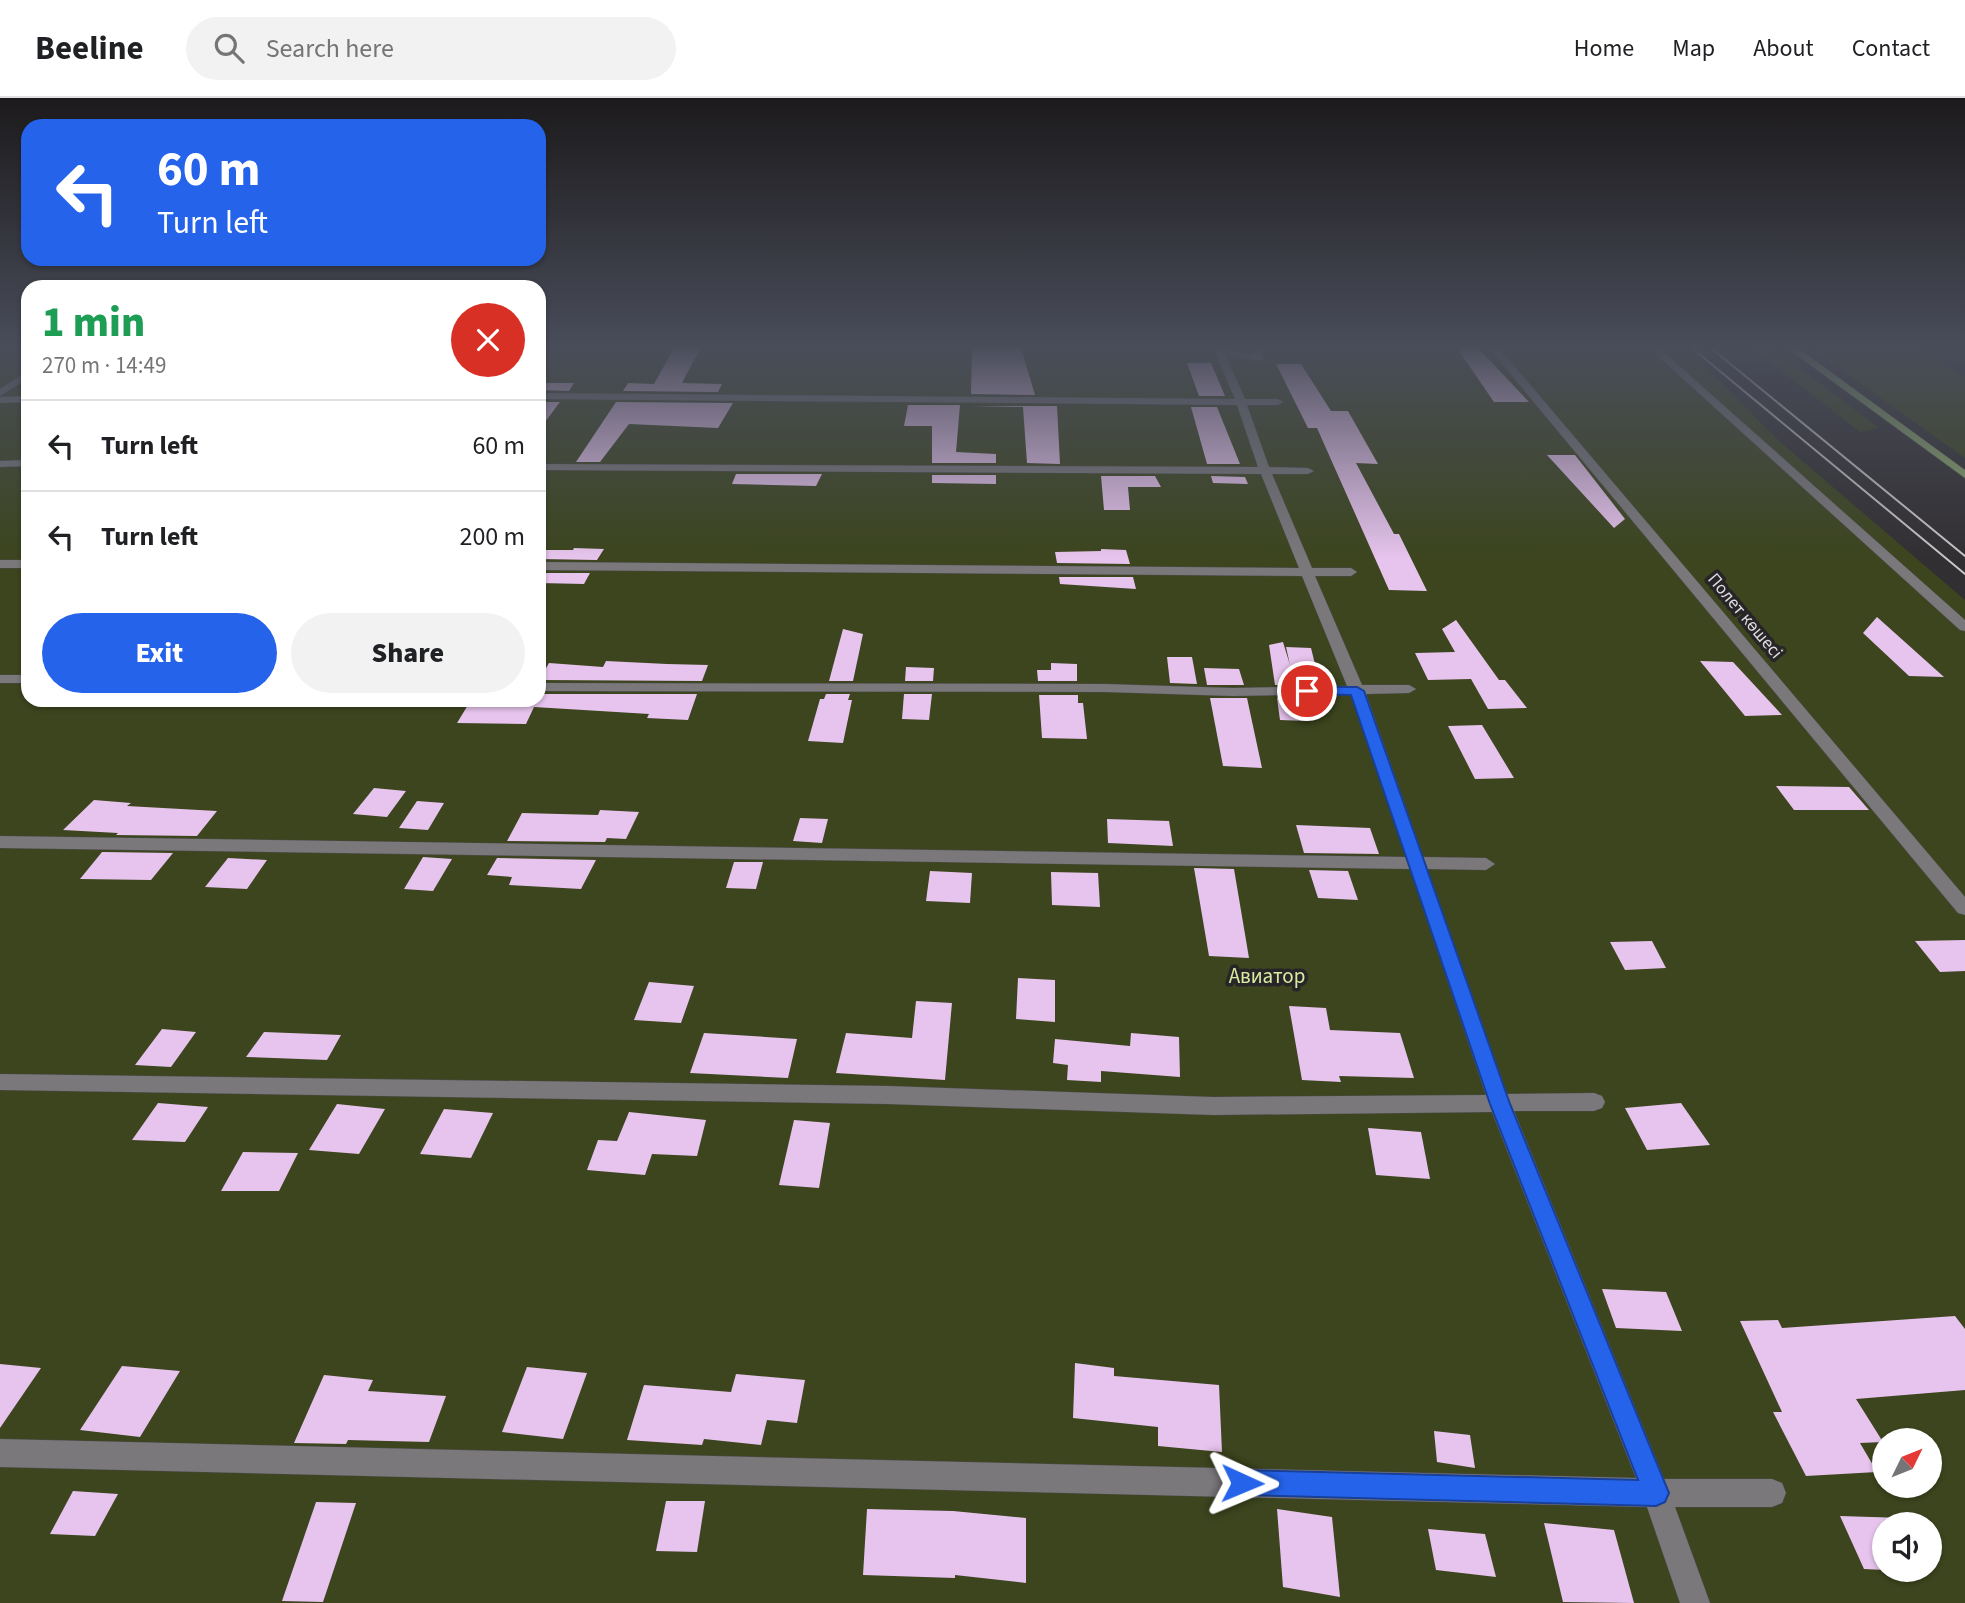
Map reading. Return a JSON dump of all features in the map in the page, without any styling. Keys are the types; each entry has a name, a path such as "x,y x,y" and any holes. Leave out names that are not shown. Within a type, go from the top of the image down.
{"main road":[{"path":"1888,418 1965,475"}],"street":[{"path":"1247,418 1265,471 1357,691 1500,1104 1656,1493 1695,1603"},
{"name":"Полет көшесі","path":"1553,418 1965,909"},
{"path":"1732,418 1965,627"},
{"path":"0,464 21,463"},
{"path":"546,467 1308,471"},
{"path":"0,564 21,564"},
{"path":"546,566 1014,569 1160,573 1306,570 1351,572"},
{"path":"0,679 21,679"},
{"path":"546,687 1357,691 1409,689"},
{"path":"0,842 1486,864"},
{"path":"0,1082 888,1095 1213,1106 1594,1102"},
{"path":"0,1453 1656,1493 1772,1493"}],"green space":[{"name":"Авиатор","path":"0,418 21,418 21,707 546,707 546,418 1756,418 1779,441 1965,600 1965,1603 0,1603"},
{"path":"1842,418 1866,418 1879,428 1860,432"},
{"path":"1909,418 1965,418 1965,458"}],"building":[{"path":"605,418 724,418 718,428 629,424 600,462 576,462"},
{"path":"905,418 959,418 956,452 996,454 996,463 932,463 932,426 904,426"},
{"path":"1024,418 1058,418 1060,464 1027,463"},
{"path":"1194,418 1222,418 1240,464 1207,464"},
{"path":"1303,418 1352,418 1378,464 1356,463 1394,534 1399,534 1427,591 1389,590 1317,428 1308,428"},
{"path":"1547,455 1575,455 1625,519 1614,528"},
{"path":"736,474 822,474 816,486 732,484"},
{"path":"932,475 996,475 996,484 932,483"},
{"path":"1101,476 1155,476 1161,487 1128,487 1130,510 1104,510"},
{"path":"1211,476 1245,477 1248,484 1213,483"},
{"path":"604,549 597,560 546,559 546,550"},
{"path":"1126,550 1130,564 1057,563 1055,552"},
{"path":"546,573 590,573 584,584 546,583"},
{"path":"1059,577 1133,577 1136,589 1060,584"},
{"path":"1877,617 1944,677 1909,676 1863,633"},
{"path":"1456,620 1499,680 1505,680 1527,708 1488,709 1471,679 1428,680 1415,653 1455,652 1442,629"},
{"path":"843,629 863,634 853,681 829,681"},
{"path":"1283,642 1290,665 1286,647 1311,648 1320,684 1275,685 1269,645"},
{"path":"1167,657 1192,657 1197,684 1170,683"},
{"path":"606,661 708,665 702,681 546,680 549,663 603,667"},
{"path":"1700,661 1733,662 1782,715 1745,716"},
{"path":"1051,663 1077,664 1077,681 1038,681 1037,670 1051,670"},
{"path":"906,667 934,668 933,681 905,681"},
{"path":"1204,668 1239,669 1244,685 1207,685"},
{"path":"546,694 697,694 688,720 647,718 649,714 534,707 546,707"},
{"path":"826,694 850,694 848,700 852,700 843,743 808,741 820,699 824,699"},
{"path":"904,694 932,694 929,720 902,719"},
{"path":"1039,695 1078,695 1078,703 1083,703 1087,739 1042,738"},
{"path":"1300,697 1307,721 1280,720 1277,698"},
{"path":"1210,698 1247,698 1262,768 1223,766"},
{"path":"467,707 534,707 526,724 457,723"},
{"path":"1482,725 1514,778 1475,779 1448,726"},
{"path":"1776,786 1849,787 1869,810 1794,810"},
{"path":"374,788 406,791 387,817 353,814"},
{"path":"94,800 131,803 127,806 217,811 197,836 116,835 118,833 63,830"},
{"path":"417,801 444,803 428,830 399,828"},
{"path":"600,810 639,812 626,839 607,838 605,842 507,841 522,813 598,815"},
{"path":"800,818 828,819 822,843 793,841"},
{"path":"1107,819 1169,821 1173,846 1108,843"},
{"path":"1296,825 1370,828 1379,854 1304,853"},
{"path":"102,852 173,853 151,880 80,879"},
{"path":"423,857 452,859 433,891 404,889"},
{"path":"228,858 267,860 247,889 205,887"},
{"path":"497,858 596,860 581,889 509,885 512,877 487,875"},
{"path":"734,862 763,862 756,889 726,888"},
{"path":"1194,868 1234,869 1249,958 1209,956"},
{"path":"1309,870 1348,871 1358,900 1318,898"},
{"path":"930,871 972,873 970,903 926,901"},
{"path":"1051,872 1098,873 1100,907 1052,905"},
{"path":"1965,940 1965,971 1940,972 1915,941"},
{"path":"1652,941 1666,968 1625,970 1610,942"},
{"path":"1018,978 1055,980 1055,1022 1016,1019"},
{"path":"649,982 694,986 681,1023 634,1020"},
{"path":"916,1001 952,1003 945,1080 836,1073 846,1033 912,1038"},
{"path":"1289,1006 1326,1008 1330,1030 1400,1033 1414,1078 1339,1076 1341,1082 1302,1080"},
{"path":"162,1029 196,1032 171,1067 135,1065"},
{"path":"264,1032 341,1035 327,1060 246,1057"},
{"path":"704,1033 797,1039 788,1078 690,1073"},
{"path":"1131,1033 1179,1037 1180,1077 1101,1071 1101,1082 1067,1080 1068,1065 1053,1063 1055,1039 1130,1046"},
{"path":"158,1103 208,1107 185,1142 132,1140"},
{"path":"1681,1103 1710,1145 1647,1150 1625,1108"},
{"path":"337,1104 385,1109 359,1154 309,1150"},
{"path":"444,1109 493,1113 471,1158 420,1154"},
{"path":"629,1112 706,1120 697,1156 652,1154 645,1175 587,1170 598,1140 617,1141"},
{"path":"794,1120 830,1123 819,1188 779,1185"},
{"path":"1368,1128 1421,1132 1430,1179 1376,1175"},
{"path":"243,1152 298,1153 279,1191 221,1191"},
{"path":"1602,1289 1666,1292 1682,1331 1616,1328"},
{"path":"1955,1316 1965,1329 1965,1390 1856,1399 1874,1428 1872,1428 1872,1442 1860,1443 1872,1463 1872,1472 1806,1476 1773,1412 1782,1412 1740,1321 1778,1320 1782,1328"},
{"path":"1075,1363 1114,1368 1114,1376 1219,1385 1222,1452 1158,1446 1158,1427 1073,1418"},
{"path":"0,1364 41,1368 0,1428"},
{"path":"122,1366 180,1371 140,1437 80,1430"},
{"path":"527,1367 587,1373 563,1439 502,1432"},
{"path":"736,1374 805,1380 797,1423 767,1420 761,1445 704,1439 702,1445 627,1440 644,1385 731,1392"},
{"path":"324,1375 373,1380 368,1391 446,1396 429,1442 348,1440 346,1444 294,1443"},
{"path":"1434,1431 1470,1435 1475,1468 1437,1462"},
{"path":"73,1491 118,1494 95,1536 50,1534"},
{"path":"666,1501 705,1501 697,1552 656,1551"},
{"path":"316,1502 356,1503 323,1602 282,1601"},
{"path":"867,1509 953,1511 1026,1518 1026,1583 955,1575 955,1578 863,1575"},
{"path":"1277,1509 1332,1517 1340,1597 1283,1587"},
{"path":"1840,1516 1872,1517 1872,1569 1864,1569"},
{"path":"1544,1523 1614,1530 1634,1603 1563,1602"},
{"path":"1428,1529 1485,1534 1496,1577 1436,1570"}],"tram line":[{"path":"1777,418 1965,574"},
{"path":"1797,418 1965,556"}],"route":[{"path":"1242,1483 1656,1493 1500,1104 1357,691 1307,691"}]}
